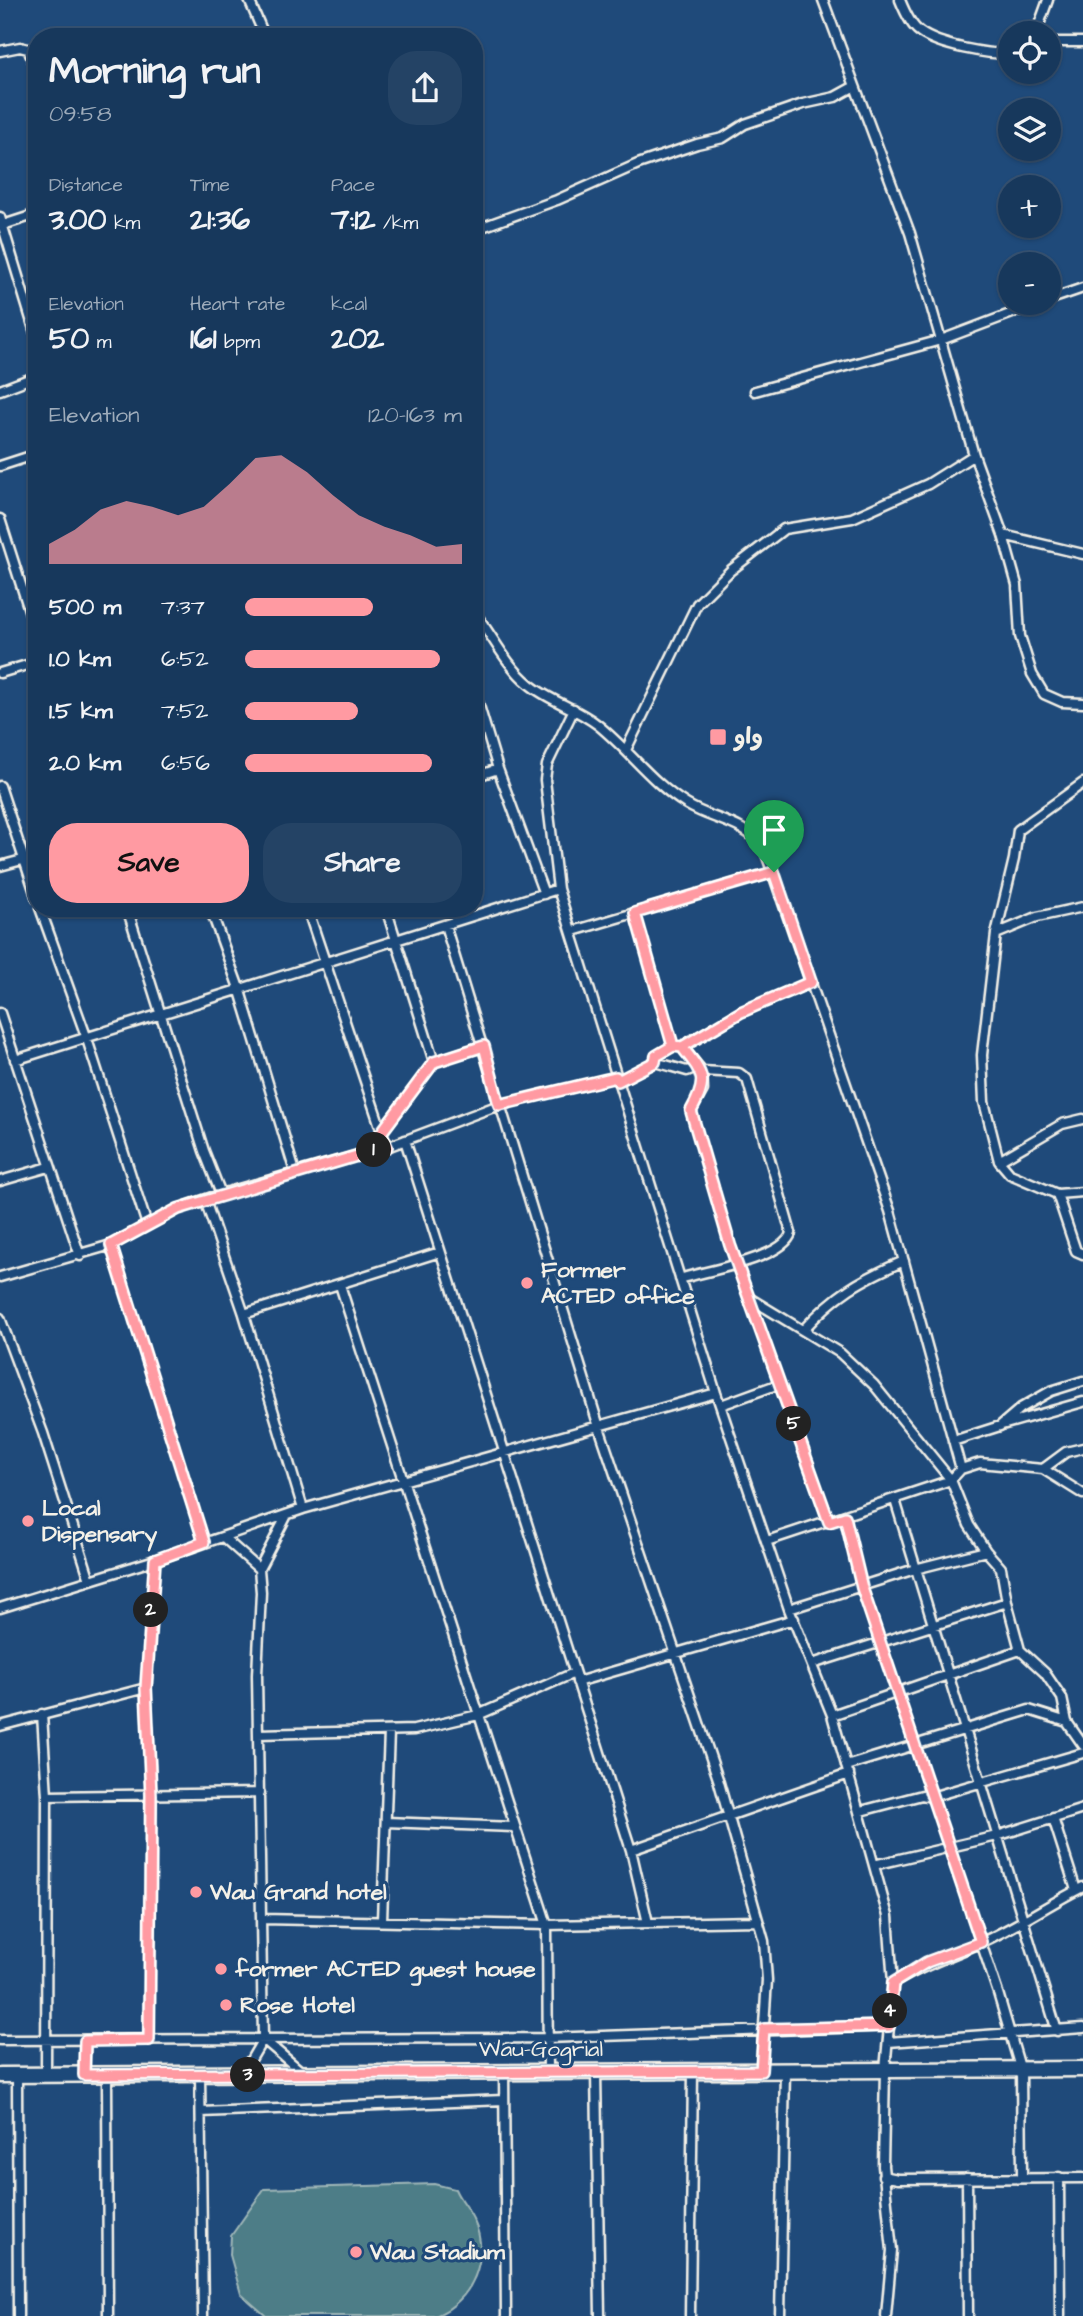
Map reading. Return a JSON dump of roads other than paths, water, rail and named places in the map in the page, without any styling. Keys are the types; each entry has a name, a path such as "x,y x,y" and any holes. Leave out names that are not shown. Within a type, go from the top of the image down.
{"main road":[{"name":"Wau-Gogrial","path":"0,2076 1083,2069"}],"street":[{"path":"249,0 261,28"},
{"path":"823,0 910,233 974,454 1003,535 1017,585 1020,636 1032,674 1044,694 1062,702 1083,703"},
{"path":"900,0 917,30 933,40 998,54"},
{"path":"1040,21 1048,0"},
{"path":"1061,42 1083,42"},
{"path":"0,51 20,47 28,49"},
{"path":"483,227 557,200 638,164 723,138 745,124 803,104 835,97 855,86"},
{"path":"28,216 1,223 28,310"},
{"path":"1061,296 1083,288"},
{"path":"755,391 941,340 1007,315"},
{"path":"0,390 28,379"},
{"path":"626,750 697,604 731,570 784,528 852,518 928,484 974,454"},
{"path":"0,466 28,457"},
{"path":"0,519 28,607"},
{"path":"1003,535 1083,554"},
{"path":"483,626 507,662 531,685 574,709 626,750 657,783 688,805 752,833 764,848 904,1261 961,1469"},
{"path":"0,673 28,665"},
{"path":"574,709 547,765 545,780 558,889 716,1393 789,1609 832,1715 888,1916 893,1983 885,2070 883,2176 892,2250 886,2316"},
{"path":"483,719 498,769 544,894"},
{"path":"483,774 498,769"},
{"path":"1083,783 1018,830 1012,872 996,934 982,1055 985,1102 999,1161 1010,1174 1057,1194 1083,1192"},
{"path":"0,786 28,875"},
{"path":"0,866 28,859"},
{"path":"573,931 774,872"},
{"path":"483,909 558,889"},
{"path":"996,934 1037,917 1083,907"},
{"path":"635,913 678,1046 699,1069 703,1090 691,1111 739,1266 829,1522"},
{"path":"43,917 86,1037 147,1225"},
{"path":"130,917 204,1151 221,1194"},
{"path":"213,917 240,990 295,1172"},
{"path":"310,917 387,1147"},
{"path":"389,917 434,1062"},
{"path":"15,1060 396,941 445,925 459,917"},
{"path":"445,925 599,1427 728,1815 767,1957 761,2071"},
{"path":"655,1062 656,1056 741,1012 811,982"},
{"path":"0,1013 80,1256"},
{"path":"381,1133 434,1062 484,1046"},
{"path":"0,1276 80,1256 111,1245 147,1225 221,1194 387,1147 499,1105 617,1079 655,1062 687,1071 699,1069 738,1073 747,1079 791,1228 787,1242 739,1266 680,1279"},
{"path":"999,1161 1062,1124 1083,1119"},
{"path":"405,1140 631,1850 648,1923"},
{"path":"0,1181 49,1167"},
{"path":"1057,1194 1076,1251 1083,1254"},
{"path":"205,1200 244,1314 303,1509"},
{"path":"111,1245 204,1542"},
{"path":"244,1314 440,1252"},
{"path":"803,1330 821,1311 858,1281 904,1261"},
{"path":"340,1285 513,1827 547,1925 548,2072"},
{"path":"751,1299 840,1353 874,1385 951,1480 969,1525 1001,1568 1020,1650 1045,1673 1062,1698 1066,1722"},
{"path":"0,1318 43,1433 90,1580"},
{"path":"1000,1426 1021,1408 1041,1397 1083,1381"},
{"path":"720,1405 779,1384"},
{"path":"0,1608 155,1560 303,1509 505,1450 599,1427 716,1393"},
{"path":"953,1441 1083,1402"},
{"path":"1043,1469 1066,1452 1083,1448"},
{"path":"767,1541 951,1480 961,1469 980,1463 1043,1469 1083,1494"},
{"path":"895,1500 1057,2031"},
{"path":"242,2075 263,2039 258,1734 261,1592 259,1569 286,1515"},
{"path":"845,1517 862,1588 899,1694 913,1745 950,1846 1021,2071 1022,2176"},
{"path":"223,1537 259,1569"},
{"path":"789,1609 915,1569 986,1551"},
{"path":"149,2040 151,1795 146,1688 155,1560"},
{"path":"812,1664 1007,1602"},
{"path":"577,1682 794,1619"},
{"path":"832,1715 1020,1650"},
{"path":"258,1734 414,1730 478,1715 574,1673"},
{"path":"0,1726 146,1688"},
{"path":"631,1850 913,1745 1029,1710 1066,1722 1077,1733 1083,1745"},
{"path":"42,1714 47,1796 46,2075"},
{"path":"382,1920 389,1732"},
{"path":"860,1811 922,1796 931,1797 1083,1753"},
{"path":"47,1796 260,1793"},
{"path":"874,1866 997,1836 1083,1809"},
{"path":"893,1983 927,1962 981,1942 1025,1921 1079,1889 1053,1818"},
{"path":"386,1822 513,1827"},
{"path":"263,1919 547,1925 757,1921"},
{"path":"0,2040 546,2038 889,2026"},
{"path":"888,2042 1083,2028"},
{"path":"263,2039 304,2074"},
{"path":"84,2075 85,2041"},
{"path":"690,2316 693,2071"},
{"path":"780,2316 785,2071"},
{"path":"504,2072 506,2316"},
{"path":"596,2072 600,2316"},
{"path":"107,2075 108,2316"},
{"path":"200,2075 203,2316"},
{"path":"17,2076 18,2316"},
{"path":"201,2112 504,2099"},
{"path":"883,2176 1083,2178"},
{"path":"1059,2177 1060,2316"},
{"path":"967,2178 968,2316"}],"place":[{"name":"واو","path":"718,737"},
{"name":"Former ACTED office","path":"527,1283"},
{"name":"Local Dispensary","path":"28,1521"},
{"name":"Wau Grand hotel","path":"196,1892"},
{"name":"former ACTED guest house","path":"221,1969"},
{"name":"Rose Hotel","path":"226,2005"},
{"name":"Wau Stadium","path":"356,2252"}]}
